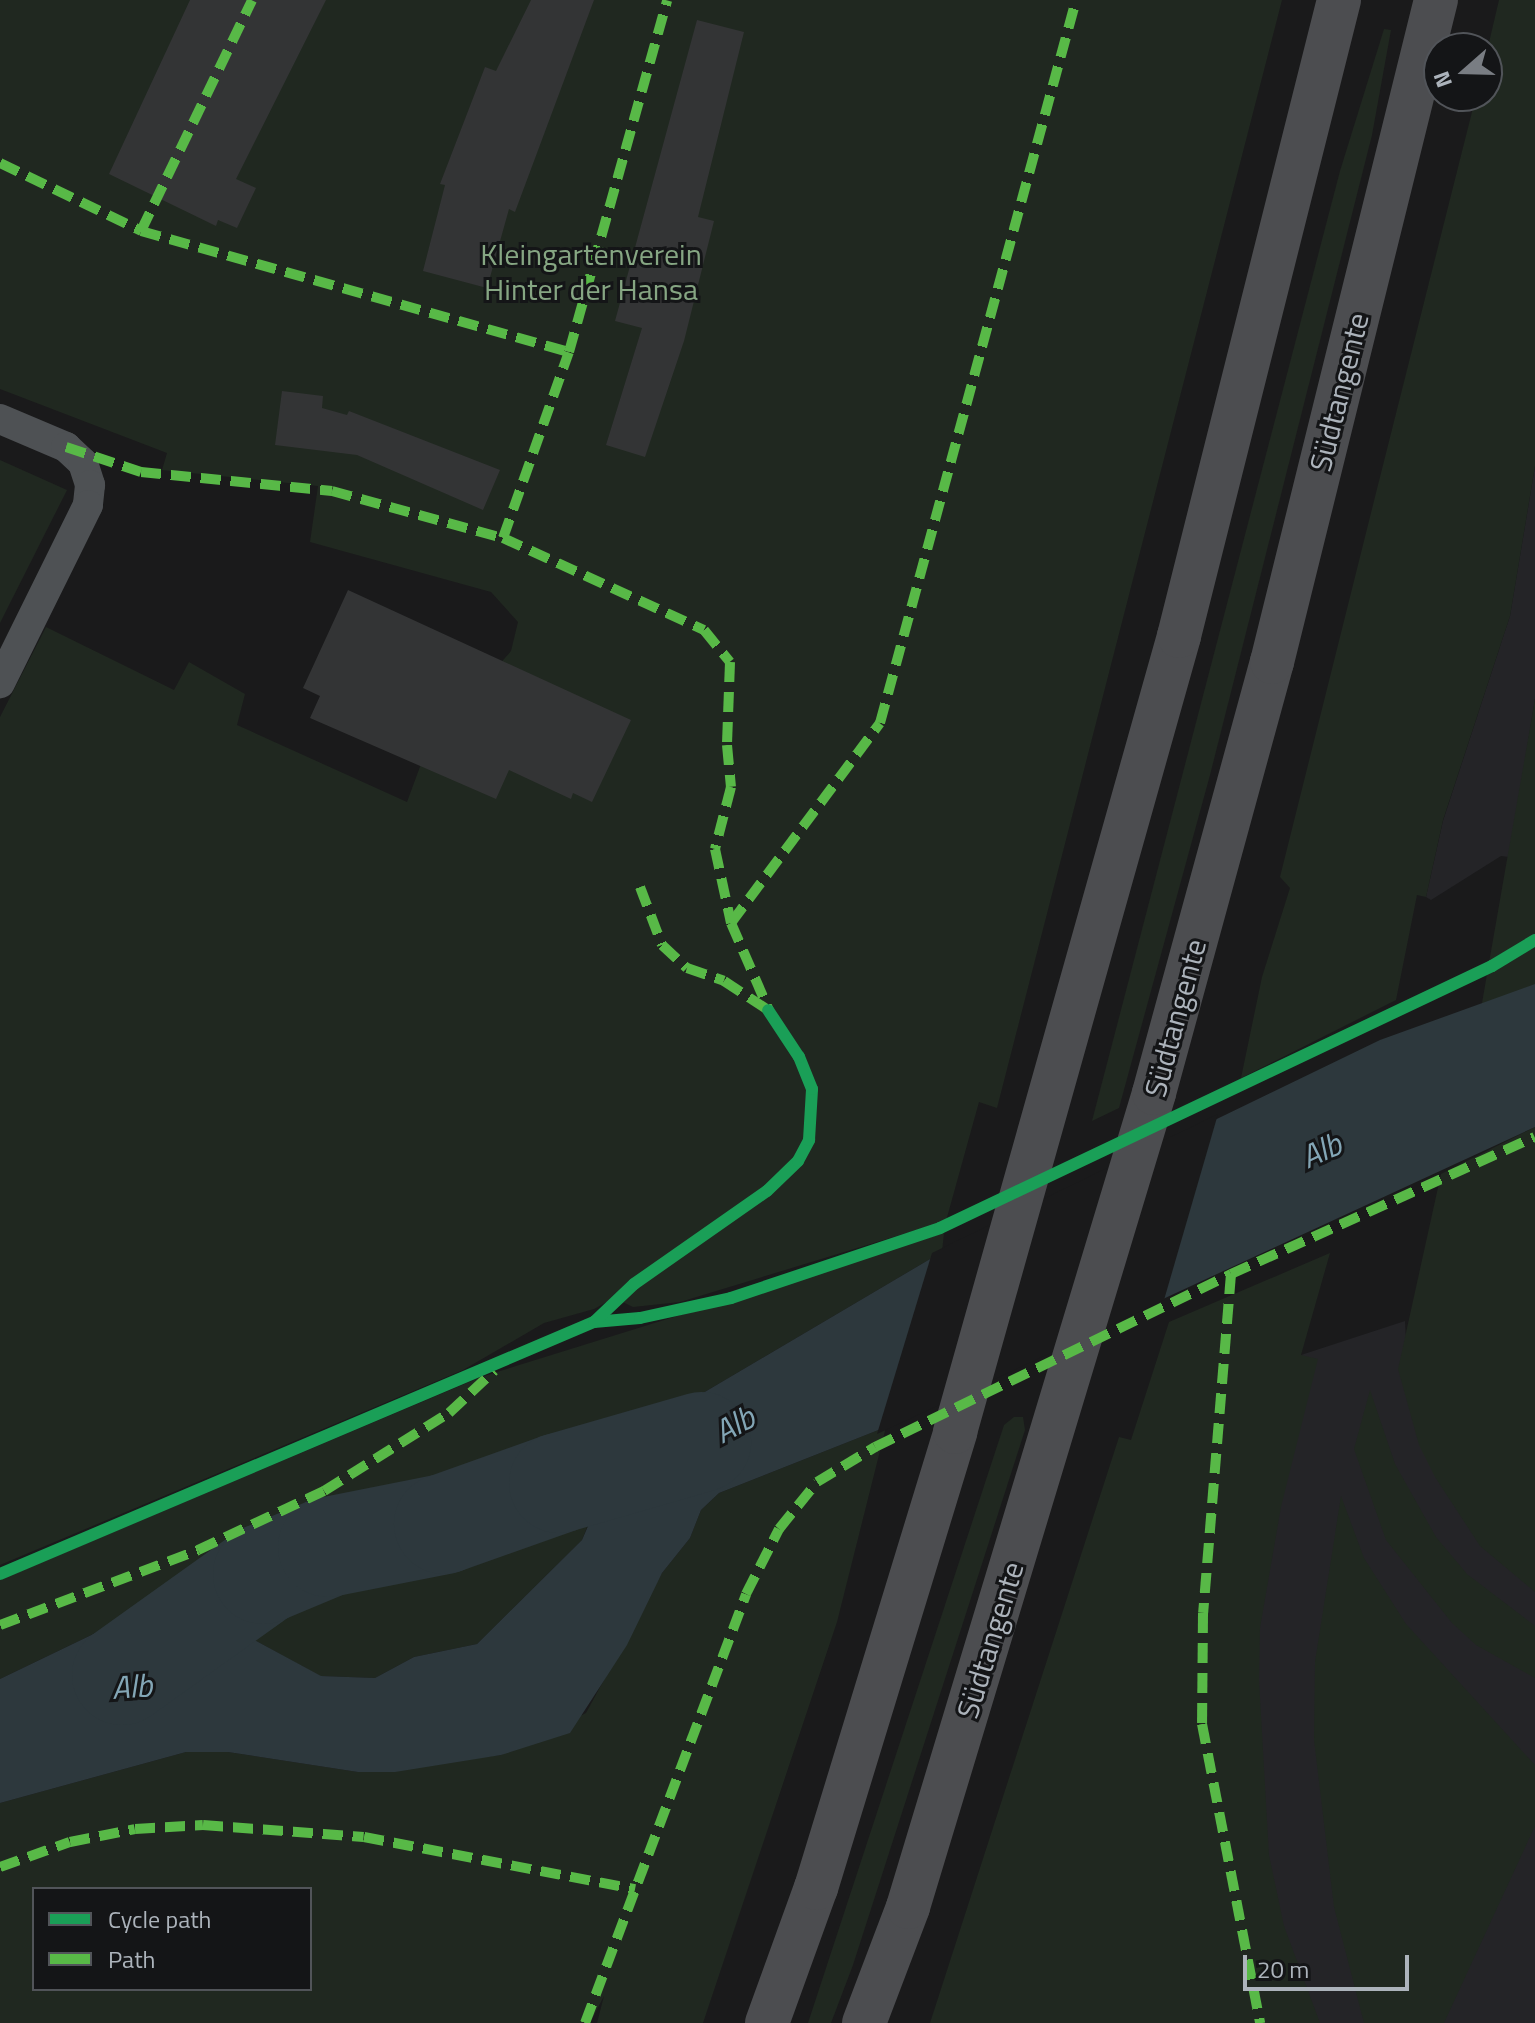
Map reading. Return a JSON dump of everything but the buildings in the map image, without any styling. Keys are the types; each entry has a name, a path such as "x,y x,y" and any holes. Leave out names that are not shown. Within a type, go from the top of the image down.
{"highway":[{"path":"767,2023 816,1888 955,1432 1179,636 1339,0"},
{"name":"Südtangente","path":"864,2023 908,1907 1070,1382 1154,1093 1272,662 1436,0"}],"lane":[{"path":"0,419 66,447 83,463 90,485 88,505 0,683"}],"shaded area":[{"path":"1535,466 1535,699 1509,857 1501,856 1431,900 1426,897 1443,821 1510,616"},
{"path":"1405,1321 1407,1361 1535,1435 1535,2023 1299,2023 1253,1824 1244,1677 1301,1355"}],"green space":[{"name":"Kleingartenverein Hinter der Hansa","path":"0,0 1282,0 997,1108 979,1102 946,1221 680,1302 633,1307 614,1298 594,1309 544,1323 463,1370 0,1565 0,717 46,627 174,690 189,662 245,694 237,725 407,802 428,745 511,651 518,622 491,592 310,542 318,486 162,470 167,453 0,389"},
{"path":"1499,0 1535,0 1535,466 1510,616 1443,820 1426,897 1417,895 1396,1000 1241,1078 1262,977 1290,888 1280,877 1472,112 1503,112 1503,32 1491,32"},
{"path":"1384,29 1391,30 1372,135 1210,775 1119,1108 1092,1121 1340,171"},
{"path":"0,460 67,490 0,623"},
{"path":"1535,699 1535,1041 1482,1003"},
{"path":"1535,1127 1535,1592 1480,1546 1435,1477 1419,1445 1398,1369 1441,1174"},
{"path":"944,1233 942,1252 659,1419 593,1512 582,1540 477,1644 414,1657 375,1678 320,1676 249,1637 228,1618 233,1595 226,1583 108,1627 0,1679 0,1580 481,1377"},
{"path":"1330,1253 1301,1355 1318,1359 1281,1507 1260,1628 1259,1680 1269,1855 1284,1926 1320,2023 930,2023 1119,1437 1131,1440 1169,1322"},
{"path":"1370,1390 1395,1464 1436,1537 1467,1574 1535,1626 1535,1678 1476,1645 1452,1623 1386,1540 1354,1449"},
{"path":"1014,1417 1023,1417 1025,1430 853,1965 831,2023 808,2023 1004,1425"},
{"path":"886,1427 837,1622 703,2023 597,2023 604,1996 590,2023 0,2023 0,1803 186,1752 228,1752 358,1772 501,1755 586,1713 662,1573 690,1538 701,1510 719,1493"},
{"path":"1341,1496 1364,1558 1406,1624 1535,1765 1535,1826 1444,2023 1364,2023 1334,1907 1314,1740 1315,1662"}],"water":[{"name":"Alb","path":"1535,984 1535,1127 886,1427 719,1493 701,1510 690,1538 662,1573 627,1645 570,1733 501,1755 395,1772 358,1772 228,1752 186,1752 0,1803 0,1679 108,1627 226,1583 233,1595 228,1618 249,1637 321,1676 375,1678 414,1657 477,1644 582,1540 613,1468 659,1419 942,1252 1380,1040"}],"pier":[{"path":"1218,1114 1164,1300 877,1434 932,1253"}],"waterway":[{"name":"Alb","path":"122,1675 263,1574 328,1547 444,1524 559,1483 701,1442"}],"marked path":[{"path":"141,231 252,0"},
{"path":"0,163 141,231 569,352 667,0"},
{"path":"731,923 880,723 1076,0"},
{"path":"503,538 569,352"},
{"path":"66,447 141,472 332,491 503,538 704,630 730,662 727,745 731,787 715,849 731,923 771,1015"},
{"path":"640,887 662,945 687,968 724,981 768,1010"},
{"path":"585,2023 746,1594 779,1529 817,1482 875,1447 1231,1274 1535,1137"},
{"path":"1231,1274 1203,1613 1202,1724 1260,2023"},
{"path":"0,1625 198,1550 324,1491 449,1413 494,1371"},
{"path":"0,1867 70,1842 135,1829 203,1825 364,1837 635,1889"}],"cycle path":[{"path":"594,1322 640,1318 731,1298 940,1228 1492,966 1535,940"},
{"path":"0,1574 594,1322 634,1284 767,1191 798,1161 809,1140 812,1089 799,1057 768,1010"}]}
